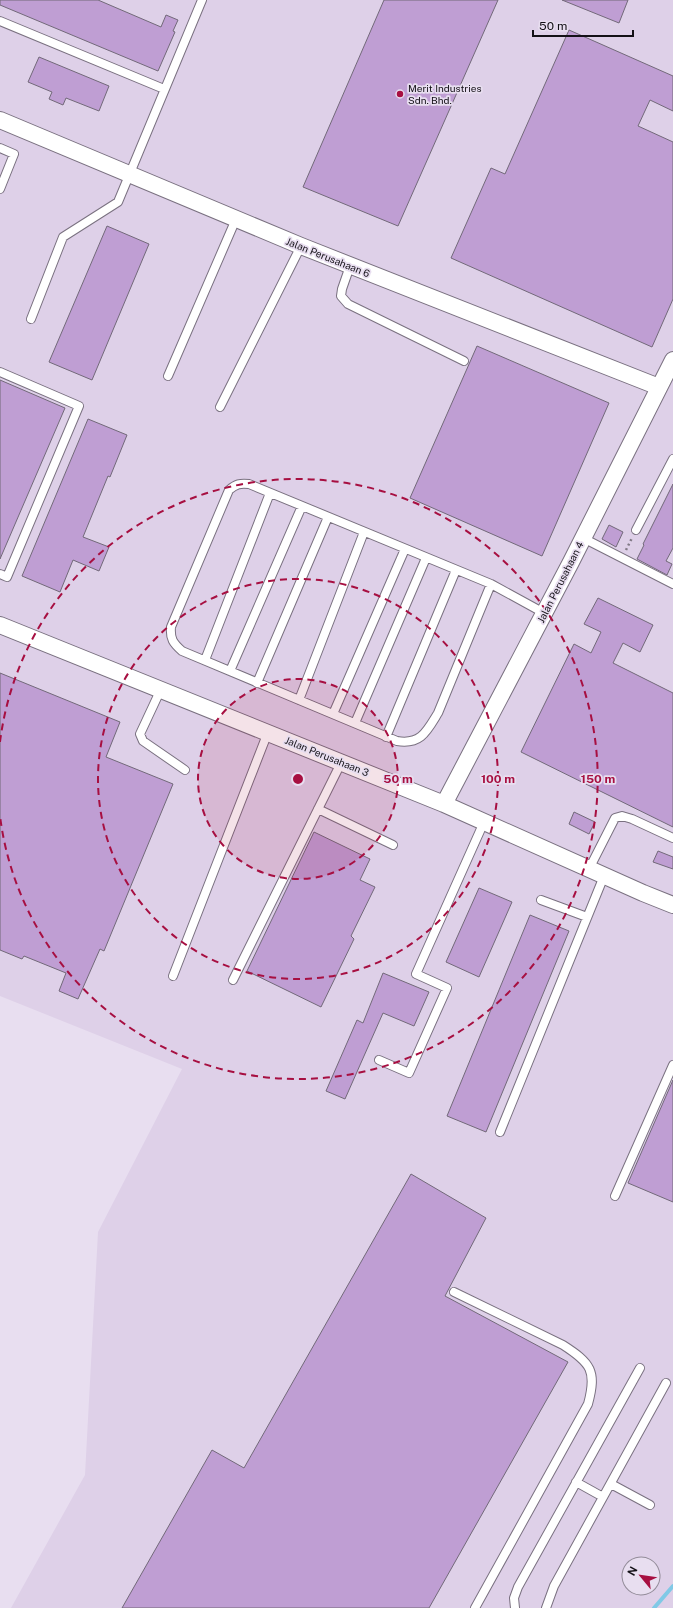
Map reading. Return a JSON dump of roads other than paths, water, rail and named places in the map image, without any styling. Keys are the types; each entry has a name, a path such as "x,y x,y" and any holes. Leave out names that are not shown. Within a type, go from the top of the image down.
{"street":[{"name":"Jalan Perusahaan 6","path":"0,120 350,266 659,387"},
{"name":"Jalan Perusahaan 4","path":"444,804 583,538 673,360"},
{"name":"Jalan Perusahaan 3","path":"0,625 342,761 444,804 604,876 673,905"}],"lane":[{"path":"31,319 63,237 118,202 128,173 202,0"},
{"path":"0,21 164,89"},
{"path":"0,148 14,154 0,189"},
{"path":"168,376 236,219"},
{"path":"220,407 301,246"},
{"path":"350,266 341,296 348,304 464,361"},
{"path":"0,372 79,406 8,577 0,574"},
{"path":"636,530 673,459"},
{"path":"491,584 438,713 420,739 408,743 386,737 182,651 173,643 170,635 170,627 229,490 235,485 241,483 249,484 491,584 544,613"},
{"path":"205,660 270,493"},
{"path":"230,671 302,506"},
{"path":"257,683 328,517"},
{"path":"299,700 364,532"},
{"path":"583,538 673,584"},
{"path":"333,714 405,548"},
{"path":"355,723 426,558"},
{"path":"386,737 456,570"},
{"path":"161,689 140,734 143,741 185,770"},
{"path":"173,976 268,732"},
{"path":"233,980 342,761"},
{"path":"318,809 393,845"},
{"path":"589,869 615,818 622,816 632,819 673,838"},
{"path":"379,1060 409,1073 447,988 416,974 484,822"},
{"path":"500,1132 586,917 604,876"},
{"path":"541,900 586,917"},
{"path":"615,1196 673,1066"},
{"path":"454,1292 563,1345 576,1353 586,1363 592,1375 592,1390 588,1404 475,1608"},
{"path":"515,1608 514,1598 518,1587 640,1368"},
{"path":"546,1608 554,1586 666,1383"},
{"path":"576,1482 603,1497"},
{"path":"611,1484 650,1505"}],"waterway":[{"path":"654,1608 673,1586"}],"place":[{"name":"Merit Industries Sdn. Bhd.","path":"400,94"}]}
